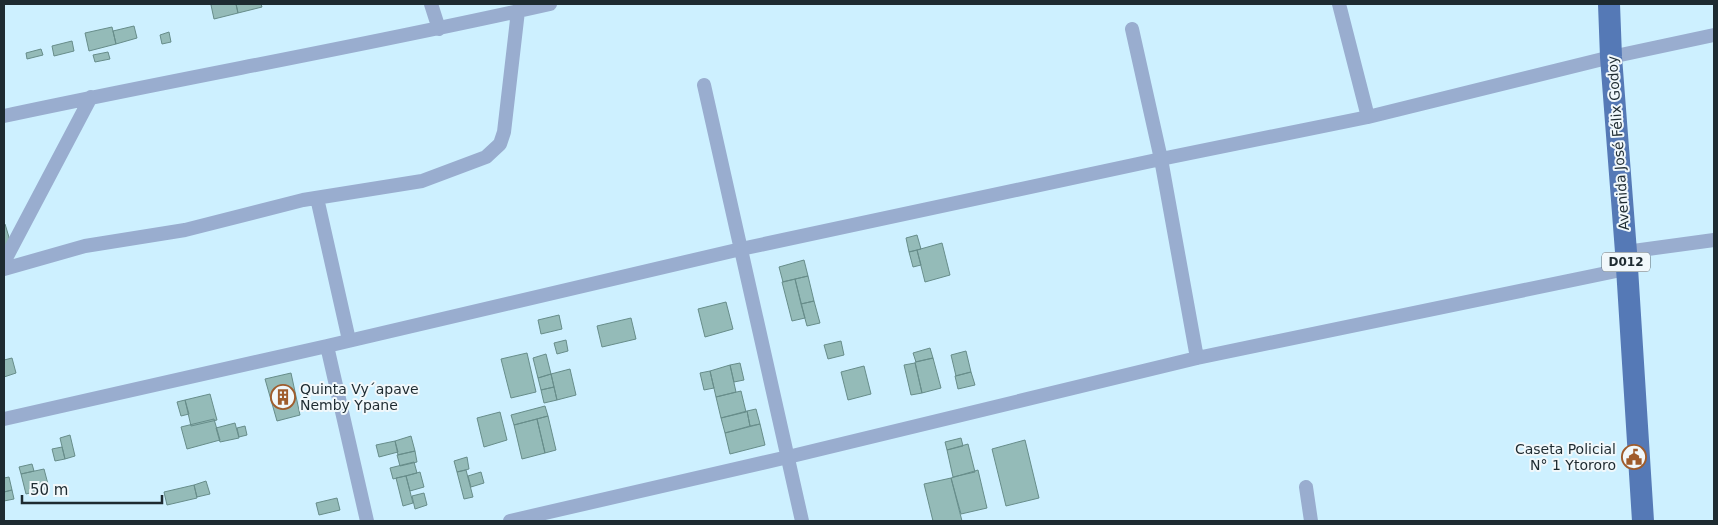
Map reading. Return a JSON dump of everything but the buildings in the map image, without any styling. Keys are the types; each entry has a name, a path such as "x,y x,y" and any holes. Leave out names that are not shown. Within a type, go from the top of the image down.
{"main road":[{"name":"Avenida José Félix Godoy","path":"1610,4 1611,57 1643,521"}],"street":[{"path":"431,4 439,29"},
{"path":"4,116 91,97 439,29 550,4"},
{"path":"1339,4 1368,117"},
{"path":"4,269 85,246 186,230 317,198 422,181 486,157 500,144 504,132 518,11"},
{"path":"1132,29 1161,159 1197,358"},
{"path":"4,419 328,346 741,249 1161,159 1368,117 1611,57 1714,35"},
{"path":"704,86 802,521"},
{"path":"4,262 91,97"},
{"path":"317,198 349,340"},
{"path":"510,521 788,458 1197,358 1714,240"},
{"path":"328,346 367,521"},
{"path":"1306,487 1311,521"}],"place":[{"name":"Quinta Vy´apave Ñemby Ypane","path":"283,397"},
{"name":"Caseta Policial N° 1 Ytororo","path":"1634,457"}]}
